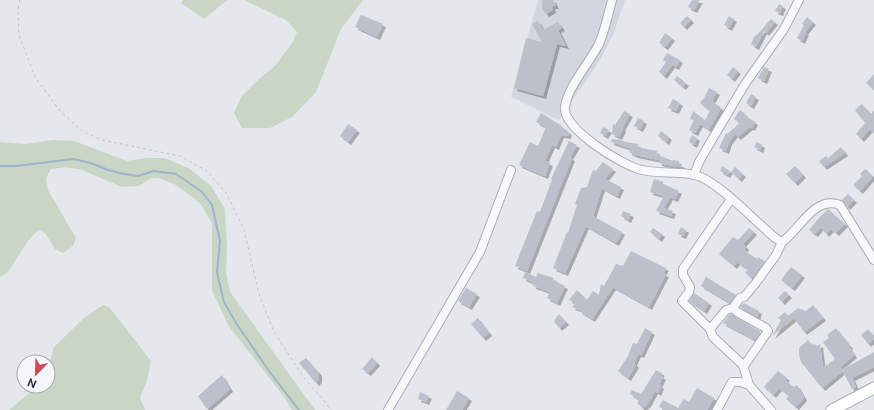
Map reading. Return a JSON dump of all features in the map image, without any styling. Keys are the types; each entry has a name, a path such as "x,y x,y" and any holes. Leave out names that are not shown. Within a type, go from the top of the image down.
{"street":[{"path":"612,0 598,44 567,98 565,109 568,120 583,136 595,145 631,166 641,170 694,175 704,179 731,198 772,237 782,242"},
{"path":"694,175 699,162 745,84 784,29 795,11 799,0"},
{"path":"388,410 480,252 511,170"},
{"path":"731,198 683,269 682,276 690,286 689,292 682,301 710,329 713,337 744,366 749,385 771,410"},
{"path":"710,329 726,310 733,308 740,298 744,297 755,284 776,255 782,242 790,237 810,213 822,204 833,202 840,206 874,260"},
{"path":"733,308 737,312 766,328 768,331 744,366"},
{"path":"717,410 732,382 740,382 749,385"},
{"path":"832,410 874,388"}],"path":[{"path":"20,0 18,9 19,35 34,77 61,112 82,131 102,140 180,156 207,171 227,194 244,230 259,294 274,332 304,378 322,398 330,410"}],"shaded area":[{"path":"538,0 625,0 613,35 600,60 559,120 511,97"}],"green space":[{"path":"183,0 229,0 204,19 181,3"},
{"path":"244,0 363,0 341,29 316,92 292,117 270,128 242,128 234,113 241,97 275,66 293,42 297,32 286,20"},
{"path":"53,140 74,141 127,161 146,158 165,158 190,169 211,186 225,209 227,247 226,273 230,292 315,410 292,410 285,398 228,325 212,290 212,223 200,203 176,185 159,178 151,178 139,186 122,187 82,170 66,167 51,169 46,178 48,190 76,238 73,246 63,253 55,249 45,233 38,230 28,241 8,272 0,277 0,142 25,144"},
{"path":"103,305 109,307 151,361 147,380 140,398 145,410 9,410 28,394 56,394 56,354 52,354 54,347 85,317"}],"building":[{"path":"542,0 553,0 556,6 552,6 553,10 546,14 542,9"},
{"path":"692,0 700,0 694,10 688,7"},
{"path":"779,4 783,6 780,13 775,11"},
{"path":"361,15 383,24 377,37 355,27"},
{"path":"687,16 691,20 684,27 680,23"},
{"path":"729,16 734,19 729,28 724,25"},
{"path":"807,17 813,22 805,32 802,41 797,38 804,25 802,24"},
{"path":"771,19 775,22 766,33 764,31 756,47 751,44 755,35 756,36"},
{"path":"538,21 543,30 558,22 562,28 558,30 566,46 557,44 543,96 514,88 526,38 542,42 532,24"},
{"path":"665,33 672,38 665,47 659,43"},
{"path":"667,53 680,60 676,67 672,65 664,76 659,72 666,62 663,60"},
{"path":"733,67 738,71 732,79 727,75"},
{"path":"764,67 769,69 764,81 758,78"},
{"path":"874,74 874,90 866,83"},
{"path":"677,76 686,83 683,87 674,80"},
{"path":"709,88 717,92 712,101 721,108 709,130 700,124 695,133 689,130 694,120 690,119 693,111 705,120 710,111 700,103"},
{"path":"751,94 756,97 751,106 746,103"},
{"path":"673,99 680,103 676,111 668,108"},
{"path":"862,104 871,114 874,110 874,134 870,129 861,139 856,134 865,123 855,110"},
{"path":"740,110 745,114 744,115 755,122 752,128 750,127 738,137 735,134 729,142 726,151 719,148 726,133 727,134 740,123 734,119"},
{"path":"624,111 630,114 619,137 612,134 613,124 615,125"},
{"path":"541,113 569,132 568,136 561,135 556,147 552,145 545,161 550,163 545,176 519,165 530,142 538,146 546,127 536,122"},
{"path":"638,118 644,121 640,129 634,126"},
{"path":"348,124 357,130 348,142 340,136"},
{"path":"603,127 609,130 605,136 600,133"},
{"path":"661,131 669,137 666,142 658,136"},
{"path":"692,135 697,138 694,145 689,142"},
{"path":"612,139 638,144 637,147 657,151 656,154 673,161 679,161 679,164 682,165 681,167 673,167 659,163 659,160 635,155 629,152 629,148 611,142"},
{"path":"569,141 577,145 570,157 572,158 527,271 515,266 537,211 540,212 552,180 551,179"},
{"path":"757,142 762,145 760,150 754,147"},
{"path":"841,147 845,153 824,167 819,161 826,156 828,158"},
{"path":"603,162 613,169 605,179 621,187 617,196 602,188 593,216 622,232 616,243 586,226 565,273 553,268 567,232 568,233 577,205 575,204 581,188 587,187 593,170 596,171"},
{"path":"722,166 730,171 727,175 720,171"},
{"path":"795,166 803,175 795,183 786,174"},
{"path":"735,167 743,174 739,179 731,172"},
{"path":"865,169 873,176 860,191 853,185 862,176 860,174"},
{"path":"654,179 679,191 675,199 670,197 664,208 673,211 671,216 656,211 664,196 650,192"},
{"path":"848,194 854,200 847,207 842,200"},
{"path":"828,209 845,224 836,233 831,229 826,234 821,227 815,234 809,230 818,219"},
{"path":"623,211 631,214 628,220 621,216"},
{"path":"681,227 686,230 683,236 678,234"},
{"path":"653,228 662,234 659,239 650,232"},
{"path":"749,228 754,232 743,244 746,247 744,250 757,259 758,257 765,261 752,278 745,273 748,270 737,262 734,266 719,254 733,237 738,240"},
{"path":"631,251 666,268 663,273 666,274 649,307 613,287 592,319 579,311 580,310 572,307 575,304 569,300 577,290 587,300 593,291 599,295 601,284 604,286 616,264 623,266"},
{"path":"791,267 802,275 792,288 781,280"},
{"path":"525,272 536,277 538,273 554,278 553,280 565,286 557,303 547,298 550,292 533,286 534,283 523,278"},
{"path":"706,277 736,295 730,303 701,286"},
{"path":"466,288 477,294 469,307 458,301"},
{"path":"785,291 789,295 782,302 778,298"},
{"path":"694,293 709,303 704,311 689,301"},
{"path":"744,303 759,311 757,317 740,307"},
{"path":"813,305 823,318 804,332 794,318 772,336 781,320 778,318 785,312 788,316 798,308 806,311"},
{"path":"559,314 566,322 559,328 554,321"},
{"path":"731,314 761,332 755,340 723,323"},
{"path":"478,318 489,333 483,338 471,324"},
{"path":"645,328 652,332 641,355 638,354 634,363 636,365 628,378 618,371 628,356 633,343 637,344"},
{"path":"836,328 850,346 849,347 854,355 840,367 843,371 822,388 801,362 799,348 808,340 812,345 815,344 817,346 820,344 823,368 835,359 823,342 829,338 827,335"},
{"path":"868,329 874,336 874,339 868,344 861,335"},
{"path":"874,352 874,367 852,378 856,387 852,389 842,370"},
{"path":"372,357 377,363 368,373 362,369"},
{"path":"306,358 319,373 319,380 316,383 299,363"},
{"path":"656,370 662,373 660,375 663,377 659,385 661,386 658,393 655,391 648,404 643,408 638,404 638,399 630,394 632,390 641,394"},
{"path":"778,371 787,378 785,380 794,387 797,385 804,398 796,407 786,399 789,396 779,388 773,395 764,387"},
{"path":"222,375 230,389 207,409 198,396"},
{"path":"697,388 714,398 707,410 666,410 659,407 663,400 678,408 684,399 689,402"},
{"path":"457,391 469,398 462,410 446,410"},
{"path":"420,392 429,396 426,402 418,399"}],"waterway":[{"path":"0,166 16,166 73,159 91,163 108,170 124,174 138,176 154,171 176,174 202,192 212,205 220,241 217,272 224,302 236,323 269,371 299,410"}]}
